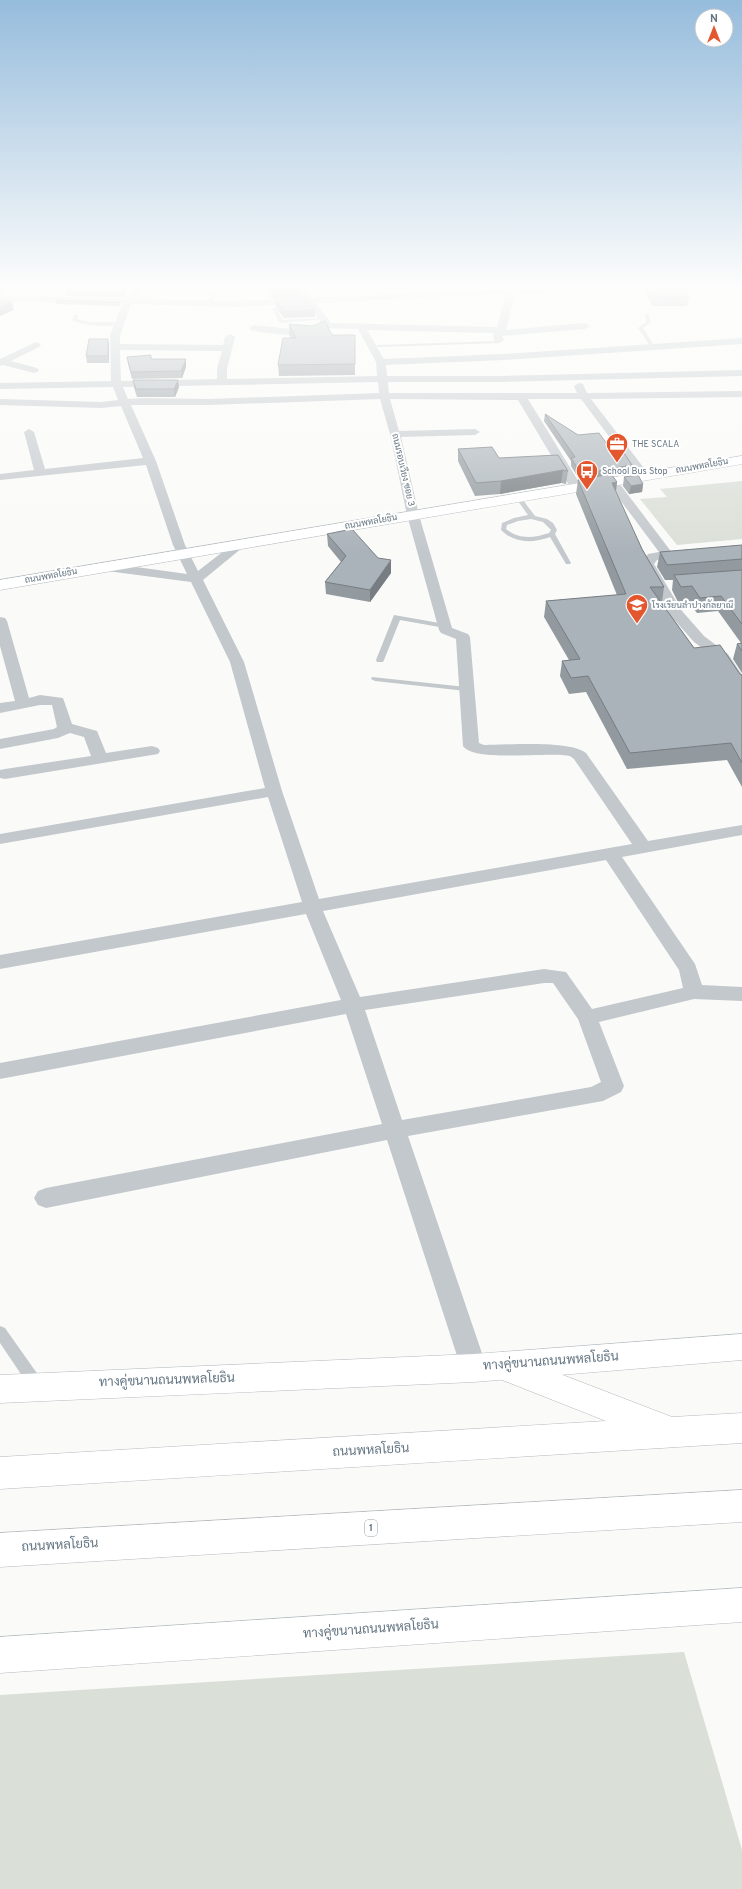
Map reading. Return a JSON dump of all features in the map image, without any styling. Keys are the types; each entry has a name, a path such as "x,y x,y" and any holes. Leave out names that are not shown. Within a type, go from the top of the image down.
{"main road":[{"name":"ถนนพหลโยธิน","path":"0,585 242,543 742,460"},
{"name":"ทางคู่ขนานถนนพหลโยธิน","path":"0,1389 474,1368 742,1347"},
{"path":"503,1366 672,1432"},
{"name":"ถนนพหลโยธิน","path":"0,1473 742,1428"},
{"name":"ถนนพหลโยธิน","path":"0,1550 742,1506"},
{"name":"ทางคู่ขนานถนนพหลโยธิน","path":"0,1655 742,1604"}],"street":[{"path":"116,377 116,383 150,461 183,553 237,662 274,791 312,905 353,1005 474,1368"},
{"path":"222,377 222,383"},
{"path":"0,386 116,383 222,383 381,378 533,377"},
{"path":"574,377 583,395 644,476"},
{"name":"ถนนรอบเวียง ซอย 3","path":"381,378 413,515 445,626"},
{"path":"0,402 102,405 145,402 209,402 384,396 469,397 742,394"},
{"path":"521,396 576,487"},
{"path":"29,432 41,473"},
{"path":"395,434 475,432"},
{"path":"0,477 150,461"},
{"path":"612,482 667,554"},
{"path":"107,566 196,579 242,543"},
{"path":"682,552 653,557 647,563 676,613 699,639 723,657 741,681"},
{"path":"659,586 674,585"},
{"path":"0,621 23,703"},
{"path":"445,626 446,630 463,637 471,746 482,750 566,750 575,752 580,756 643,847"},
{"path":"0,708 40,700 58,701 65,727"},
{"path":"0,744 58,733 64,730 65,727"},
{"path":"65,727 91,734 100,759"},
{"path":"5,774 152,751"},
{"path":"0,839 274,791"},
{"path":"0,962 312,905 742,830"},
{"path":"610,853 688,970 694,992"},
{"path":"0,1070 353,1005 544,976 559,977 586,1017 613,1086 595,1095 395,1130 46,1198"},
{"path":"586,1017 694,992 742,994"}],"lane":[{"path":"518,497 533,518"},
{"path":"552,534 529,540 507,534 503,529 504,524 510,520 533,518 544,520 552,525 554,530 552,534 568,563"},
{"path":"380,660 396,618 445,626"},
{"path":"375,680 466,689"},
{"path":"0,1332 38,1387"}],"shaded area":[{"path":"742,481 742,539 677,545 640,499 667,497 660,489"},
{"path":"684,1652 742,1850 742,1889 0,1889 0,1695"}],"building":[{"path":"133,380 178,380 174,389 136,389"},
{"path":"545,414 578,435 599,433 607,444 614,444 619,450 622,450 632,465 581,474 571,458 575,457"},
{"path":"492,447 499,458 558,455 568,471 563,470 501,481 476,483 458,449"},
{"path":"611,474 617,482 612,483 642,549 664,587 650,587 694,648 720,645 742,675 742,763 731,743 630,753 588,676 571,678 562,661 580,659 546,601 626,594 578,480"},
{"path":"638,475 643,484 631,486 624,477"},
{"path":"352,529 378,558 391,560 370,590 325,582 346,556 327,534"},
{"path":"742,545 742,559 667,565 660,552"},
{"path":"742,570 742,624 721,596 700,598 692,586 681,587 674,575"},
{"path":"742,643 742,651 737,644"}],"place":[{"name":"THE SCALA","path":"617,464"},
{"name":"School Bus Stop","path":"587,490"},
{"name":"โรงเรียนลำปางกัลยาณี","path":"637,624"}]}
